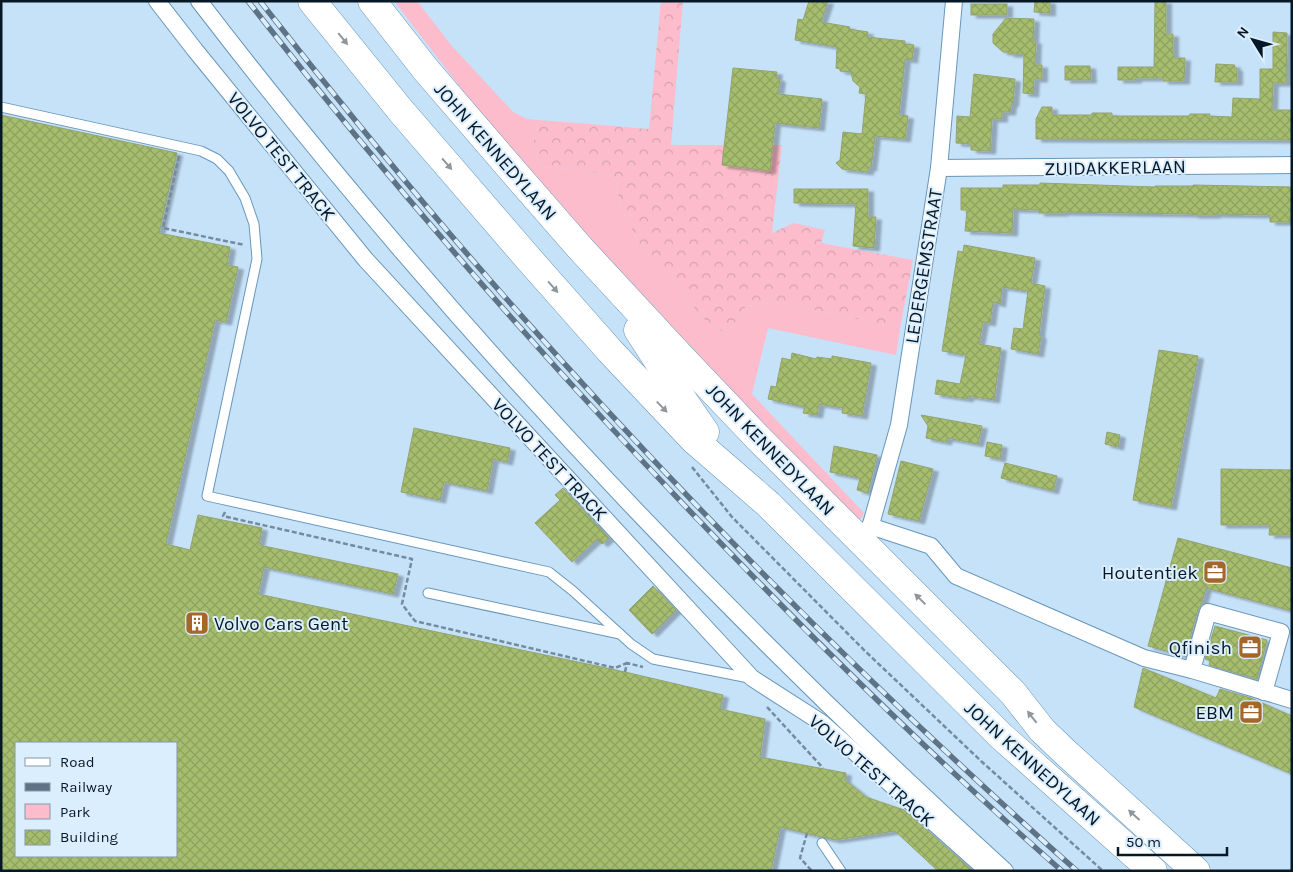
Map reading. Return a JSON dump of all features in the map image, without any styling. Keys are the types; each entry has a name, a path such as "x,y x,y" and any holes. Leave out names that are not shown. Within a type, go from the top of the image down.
{"highway":[{"name":"JOHN KENNEDYLAAN","path":"312,1 408,118 610,352 694,440 768,504"},
{"name":"JOHN KENNEDYLAAN","path":"359,1 422,81 530,211 644,336 684,403 711,440 768,504 1001,736 1153,871"},
{"name":"JOHN KENNEDYLAAN","path":"372,1 426,70 580,248 758,438 1013,693 1042,730 1196,871"},
{"path":"386,1 409,32 551,204 580,248"}],"street":[{"name":"VOLVO TEST TRACK","path":"157,1 201,58 366,260 752,678 822,723 988,871"},
{"name":"VOLVO TEST TRACK","path":"199,1 295,123 366,209 459,318 545,412 685,562 773,652 904,778 1005,871"},
{"name":"LEDERGEMSTRAAT","path":"954,1 939,168 898,424 869,530 931,546 956,576 1144,658 1192,670 1292,700"},
{"name":"ZUIDAKKERLAAN","path":"939,168 1292,165"},
{"path":"1192,670 1208,612 1281,632 1264,692"}],"lane":[{"path":"1,107 201,151 217,159 228,171 245,198 254,224 257,259 207,496 549,572 573,591 631,644 653,659 752,678"},
{"path":"428,593 620,634"},
{"path":"822,843 841,871"}],"path":[{"path":"182,146 163,228 256,247"},
{"path":"228,501 223,516 412,559 402,604 415,621 615,668 627,663 646,667"},
{"path":"625,672 627,663"},
{"path":"765,705 823,768"},
{"path":"807,833 800,858 812,871"}],"green space":[{"path":"394,1 417,1 451,45 513,112 527,119 539,120 532,148 543,167 580,170 615,176 620,206 642,249 680,287 700,316 727,335 746,306 777,302 900,328 896,355 768,328 752,394 864,513 857,526 659,320 493,130"},
{"path":"661,1 683,1 671,145 782,145 772,233 794,223 825,230 821,243 913,260 900,328 777,302 746,306 727,335 700,316 680,287 642,249 620,206 615,176 580,170 543,167 532,148 539,120 649,129"}],"building":[{"path":"809,1 828,1 821,22 868,32 867,37 905,41 905,44 914,45 912,60 905,59 899,115 908,116 905,139 875,136 871,168 868,168 868,172 842,169 836,163 840,160 843,132 862,134 866,94 859,93 860,87 853,81 851,72 840,71 840,69 836,68 837,47 795,40 798,19 803,20"},
{"path":"1035,1 1050,1 1050,13 1034,12"},
{"path":"1155,1 1166,1 1166,34 1173,34 1174,58 1185,58 1184,81 1163,81 1163,78 1118,80 1118,67 1154,67"},
{"path":"971,4 1007,4 1007,15 971,15"},
{"path":"1006,18 1034,19 1033,41 1036,41 1035,65 1042,65 1042,79 1034,79 1033,94 1023,93 1024,54 1003,52 993,43 993,34"},
{"path":"1273,32 1287,33 1286,83 1273,83 1272,110 1292,110 1292,140 1036,139 1036,119 1042,107 1052,107 1052,115 1112,113 1112,116 1189,116 1190,114 1210,114 1209,116 1232,117 1233,98 1260,99 1260,69 1273,69"},
{"path":"1216,64 1235,65 1234,68 1237,68 1237,82 1215,82"},
{"path":"1065,66 1090,66 1091,80 1065,80"},
{"path":"733,68 777,72 776,78 780,79 778,94 822,99 819,128 775,123 770,171 722,165"},
{"path":"974,74 1015,79 1013,103 1010,112 1002,112 1002,119 992,119 990,151 971,150 971,144 956,143 957,116 970,117"},
{"name":"Volvo Cars Gent","path":"1,115 177,153 159,233 230,247 227,265 238,267 226,322 215,320 166,544 190,550 198,515 262,528 259,545 398,574 393,594 264,567 258,594 625,672 723,695 720,709 765,719 760,757 846,773 845,780 866,797 904,810 973,871 938,871 895,831 835,840 780,827 771,871 1,871"},
{"path":"1040,183 1155,187 1193,185 1292,187 1292,216 1290,216 1290,222 1270,222 1270,216 1268,215 1039,213 1039,210 1013,209 1012,233 965,231 967,210 961,210 961,188 1003,188 1003,185 1040,185"},
{"path":"794,189 868,189 868,217 876,217 874,248 853,246 856,204 794,203"},
{"path":"964,245 1035,258 1031,283 1045,286 1038,354 1011,349 1014,328 1023,329 1028,291 1002,287 1000,304 993,302 990,323 983,322 979,344 1001,348 994,400 968,396 968,399 935,394 937,380 960,384 966,355 942,351 958,251 963,252"},
{"path":"1159,350 1198,356 1171,507 1133,500"},
{"path":"792,353 816,359 817,357 832,359 832,356 871,363 862,416 842,413 843,408 819,404 817,415 803,413 805,407 768,399 771,386 776,387 782,358 791,360"},
{"path":"921,415 982,426 978,444 947,438 946,442 926,438 928,426"},
{"path":"414,428 510,448 507,462 493,459 487,491 444,482 440,500 401,492"},
{"path":"1107,432 1120,435 1118,447 1105,444"},
{"path":"987,442 1002,445 1000,459 985,456"},
{"path":"834,446 877,455 868,493 857,490 860,478 830,472"},
{"path":"901,461 933,469 919,521 888,514"},
{"path":"1005,463 1057,476 1053,491 1001,478"},
{"path":"1221,469 1292,470 1292,535 1269,535 1270,525 1221,525"},
{"path":"563,488 609,538 602,544 597,539 572,562 535,523 560,500 555,495"},
{"path":"1178,538 1292,568 1292,611 1206,588 1185,656 1148,646"},
{"path":"653,586 676,610 652,634 629,610"},
{"path":"1215,626 1267,640 1257,679 1209,665 1210,661 1205,659"},
{"path":"1143,668 1216,698 1220,689 1251,698 1292,716 1292,774 1134,707"}],"railway":[{"path":"248,1 422,215 512,319 605,421 828,652 943,763 1062,871"},
{"path":"260,1 354,119 450,234 523,318 675,483 912,720 1077,871"}],"place":[{"name":"Houtentiek","path":"1215,572"},
{"name":"Volvo Cars Gent","path":"197,623"},
{"name":"Qfinish","path":"1250,647"},
{"name":"EBM","path":"1251,712"}]}
